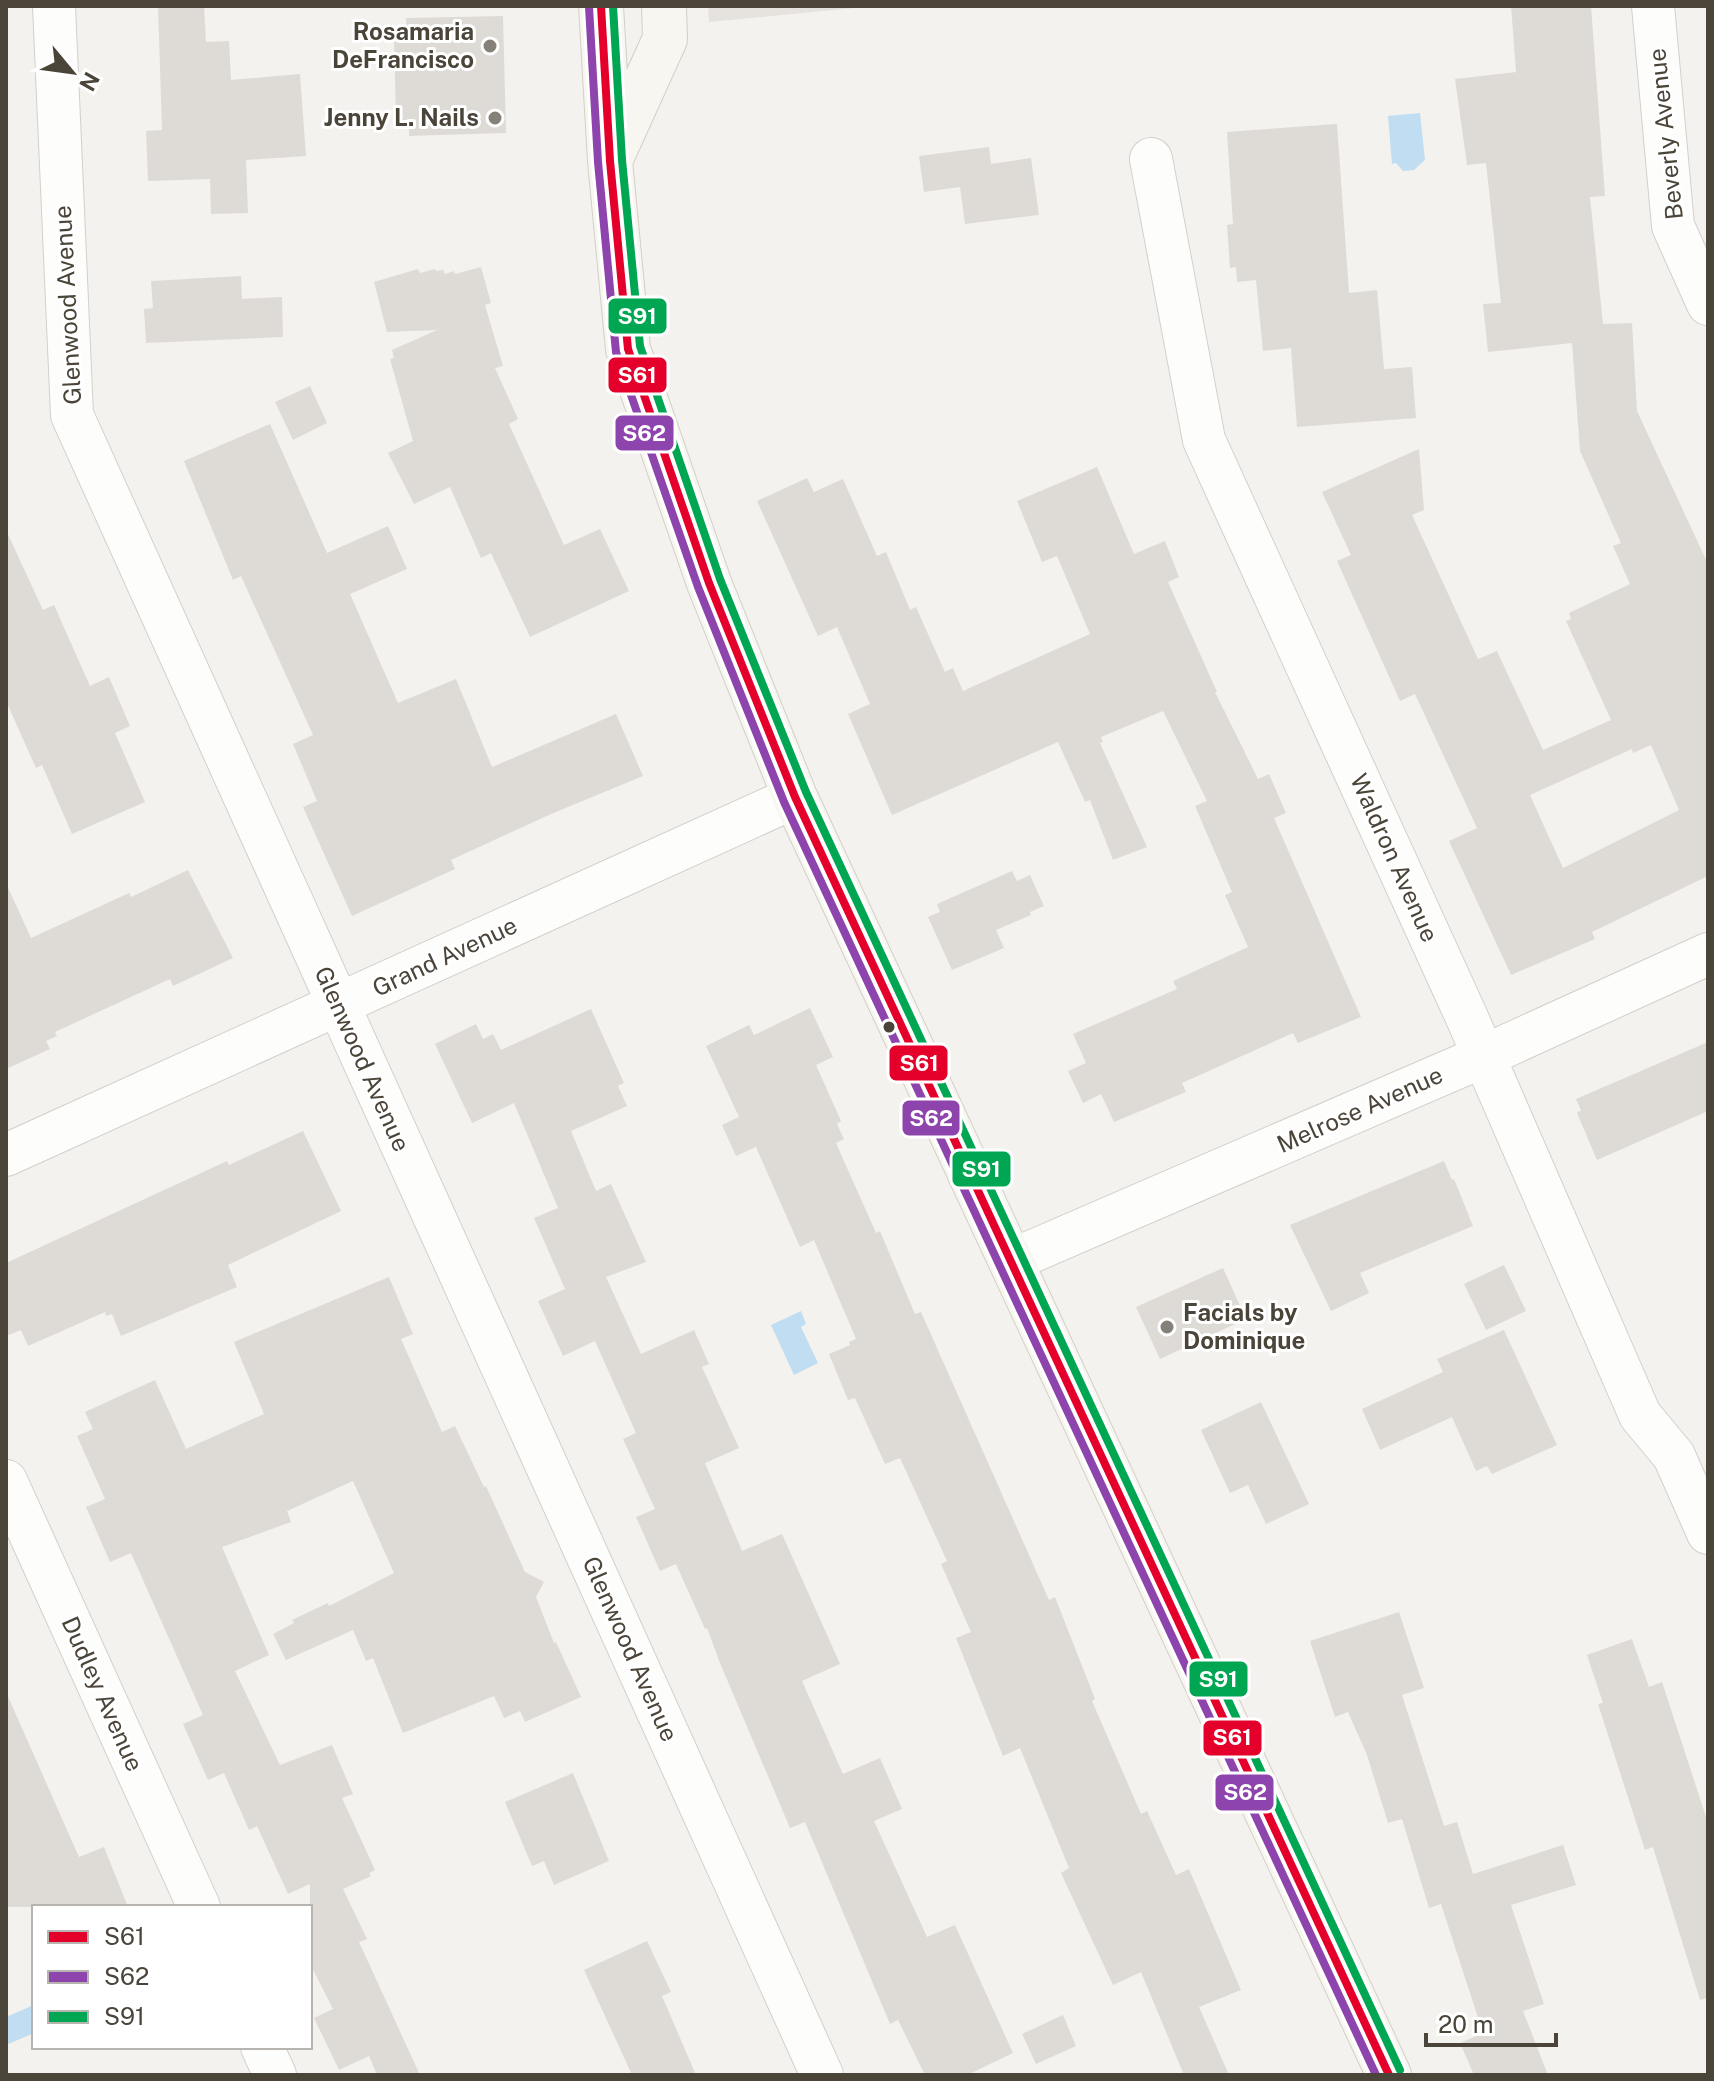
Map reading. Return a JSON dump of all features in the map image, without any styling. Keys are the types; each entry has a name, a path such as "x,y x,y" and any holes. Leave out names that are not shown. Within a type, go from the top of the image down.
{"main road":[{"path":"601,6 610,161 628,349 709,583 795,797 1389,2075"},
{"path":"610,161 665,39 664,6"}],"street":[{"name":"Glenwood Avenue","path":"54,6 72,415 822,2075"},
{"name":"Beverly Avenue","path":"1653,6 1673,226 1708,304"},
{"name":"Waldron Avenue","path":"1151,159 1204,440 1484,1056 1640,1415 1674,1456 1708,1533"},
{"name":"Grand Avenue","path":"6,1155 795,797"},
{"name":"Melrose Avenue","path":"1010,1261 1484,1056 1708,954"},
{"name":"Dudley Avenue","path":"6,1481 198,1905"},
{"path":"263,2049 275,2075"}],"shaded area":[{"path":"708,6 875,6 709,22"}],"water":[{"path":"1420,113 1425,160 1414,170 1403,171 1396,163 1392,164 1388,116"},
{"path":"801,1311 806,1324 801,1327 818,1363 794,1375 771,1325"},
{"path":"32,2006 32,2034 6,2045 6,2017"}],"building":[{"path":"158,6 204,6 206,42 229,41 231,80 300,74 306,156 246,160 248,213 211,214 210,179 148,181 146,131 162,130"},
{"path":"1511,6 1591,6 1605,196 1590,197 1603,324 1632,323 1637,411 1708,564 1708,876 1592,932 1595,939 1511,975 1449,841 1477,828 1415,694 1400,701 1337,561 1351,555 1322,492 1419,449 1424,510 1412,515 1478,659 1497,651 1543,750 1611,720 1566,621 1571,619 1569,613 1630,584 1613,546 1621,543 1580,451 1572,343 1488,352 1483,304 1501,303 1486,163 1467,165 1455,79 1516,72","holes":["1651,745 1679,810 1563,868 1530,795 1632,749 1633,753"]},
{"path":"503,16 506,133 409,136 409,120 396,120 394,36 407,35 406,18"},
{"path":"1337,124 1349,293 1377,290 1384,369 1412,367 1416,418 1297,427 1291,348 1263,351 1256,280 1237,282 1236,267 1230,268 1227,225 1233,224 1227,132"},
{"path":"989,147 991,164 1031,158 1039,215 965,224 960,187 924,192 919,156"},
{"path":"481,267 491,303 485,305 503,366 495,368 518,419 509,424 564,545 600,529 629,591 530,637 491,553 481,558 450,487 414,504 388,453 413,441 390,359 394,358 392,350 437,330 387,332 374,282 418,269 420,273 435,269 443,270 445,274 454,271 455,274"},
{"path":"241,276 242,299 282,297 283,337 146,343 144,309 153,308 151,281"},
{"path":"310,386 327,423 293,440 275,402"},
{"path":"270,424 327,553 388,526 407,569 350,594 398,703 456,679 492,767 616,714 643,776 451,860 455,869 352,916 303,807 317,801 293,744 313,735 241,576 233,580 184,461"},
{"path":"1097,467 1134,554 1165,541 1179,577 1168,582 1215,692 1258,779 1269,774 1286,813 1274,818 1361,1017 1298,1043 1293,1033 1182,1083 1186,1092 1114,1122 1101,1094 1083,1103 1068,1071 1086,1063 1073,1034 1177,989 1173,981 1248,947 1225,895 1232,892 1195,806 1207,801 1163,711 1101,737 1103,742 1100,743 1147,847 1113,860 1090,800 1085,802 1058,742 892,815 848,714 870,704 837,627 818,636 757,501 807,478 814,492 843,479 877,556 886,552 910,610 916,607 945,672 953,668 963,691 1090,634 1057,556 1042,562 1017,501"},
{"path":"6,530 43,610 54,605 90,686 109,677 130,726 115,733 145,802 72,834 42,765 36,768 6,701"},
{"path":"188,870 233,958 173,986 170,979 55,1032 57,1036 46,1041 50,1049 6,1069 6,883 31,938"},
{"path":"1012,871 1017,881 1030,875 1044,906 996,930 1004,948 952,970 928,917 940,912 937,904"},
{"path":"810,1008 833,1057 816,1065 841,1121 837,1124 844,1139 836,1143 876,1233 880,1231 915,1314 921,1312 1049,1600 1055,1597 1095,1699 1092,1701 1141,1814 1147,1811 1176,1875 1189,1869 1241,1990 1199,2007 1229,2075 1184,2075 1141,1972 1113,1985 1061,1873 1069,1868 1020,1748 1003,1756 956,1638 971,1632 941,1564 947,1561 900,1458 885,1464 855,1398 848,1400 829,1354 856,1339 814,1240 800,1247 756,1147 736,1156 722,1125 739,1117 706,1046 749,1025 754,1035"},
{"path":"591,1009 624,1083 618,1086 627,1106 571,1131 596,1191 611,1184 646,1262 606,1277 641,1354 694,1330 709,1364 702,1367 739,1448 705,1463 742,1551 782,1534 840,1664 802,1681 843,1774 880,1758 902,1809 874,1821 927,1937 955,1925 1013,2053 967,2075 925,2075 898,2020 890,2024 805,1822 790,1828 707,1628 676,1564 660,1571 636,1517 655,1509 623,1439 636,1433 595,1341 563,1356 538,1301 565,1289 534,1218 558,1208 514,1103 472,1123 435,1044 476,1024 483,1039 493,1034 501,1050"},
{"path":"1708,1042 1708,1111 1597,1160 1577,1113 1581,1110 1576,1099"},
{"path":"303,1131 341,1211 228,1265 237,1287 121,1336 112,1314 106,1316 105,1312 28,1346 21,1330 6,1336 6,1263 227,1161 229,1165"},
{"path":"1444,1161 1473,1226 1360,1273 1369,1293 1331,1311 1290,1225"},
{"path":"1504,1265 1526,1311 1486,1330 1464,1284"},
{"path":"1223,1268 1246,1319 1160,1359 1136,1307"},
{"path":"389,1277 413,1334 401,1339 442,1432 455,1426 525,1572 544,1582 536,1597 554,1643 581,1697 525,1722 520,1711 504,1718 494,1696 403,1733 373,1658 366,1661 353,1630 286,1660 273,1634 294,1623 292,1620 328,1603 329,1606 394,1573 353,1481 287,1511 291,1522 222,1547 269,1655 235,1671 280,1765 332,1745 353,1794 342,1798 375,1870 369,1873 371,1876 343,1889 367,1939 359,1942 420,2075 377,2075 369,2056 339,2070 314,2018 333,2009 312,1968 310,1884 288,1894 257,1826 249,1830 224,1773 208,1780 183,1724 203,1715 131,1553 110,1562 86,1507 105,1499 77,1436 93,1429 85,1412 155,1380 186,1449 264,1414 234,1342"},
{"path":"1504,1330 1557,1445 1492,1474 1487,1466 1476,1471 1452,1417 1380,1450 1362,1409 1443,1372 1437,1359"},
{"path":"1261,1402 1309,1504 1266,1524 1248,1485 1230,1493 1201,1430"},
{"path":"1399,1612 1424,1688 1402,1695 1444,1826 1457,1822 1473,1874 1563,1845 1576,1885 1511,1905 1544,2004 1523,2011 1548,2075 1474,2075 1460,2043 1483,2033 1441,1904 1429,1908 1402,1819 1388,1823 1367,1755 1348,1712 1335,1717 1310,1641"},
{"path":"1632,1639 1649,1687 1662,1682 1708,1823 1708,1998 1700,2000 1653,1847 1645,1850 1598,1704 1603,1703 1587,1655"},
{"path":"6,1692 79,1857 104,1847 127,1905 6,1907"},
{"path":"573,1773 609,1861 554,1885 544,1861 532,1866 505,1802"},
{"path":"647,1941 671,1992 662,1996 696,2075 632,2075 584,1970"},
{"path":"1063,2015 1076,2046 1036,2064 1022,2034"}],"transit line":[{"name":"S61","path":"601,6 610,161 628,349 709,583 795,797 1389,2075"},
{"name":"S91","path":"613,6 622,160 640,346 720,579 806,792 1400,2070"},
{"name":"S62","path":"589,7 598,162 616,352 698,587 784,802 1376,2075"}],"place":[{"name":"Rosamaria DeFrancisco","path":"490,46"},
{"name":"Jenny L. Nails","path":"495,118"},
{"name":"Facials by Dominique","path":"1167,1327"}]}
